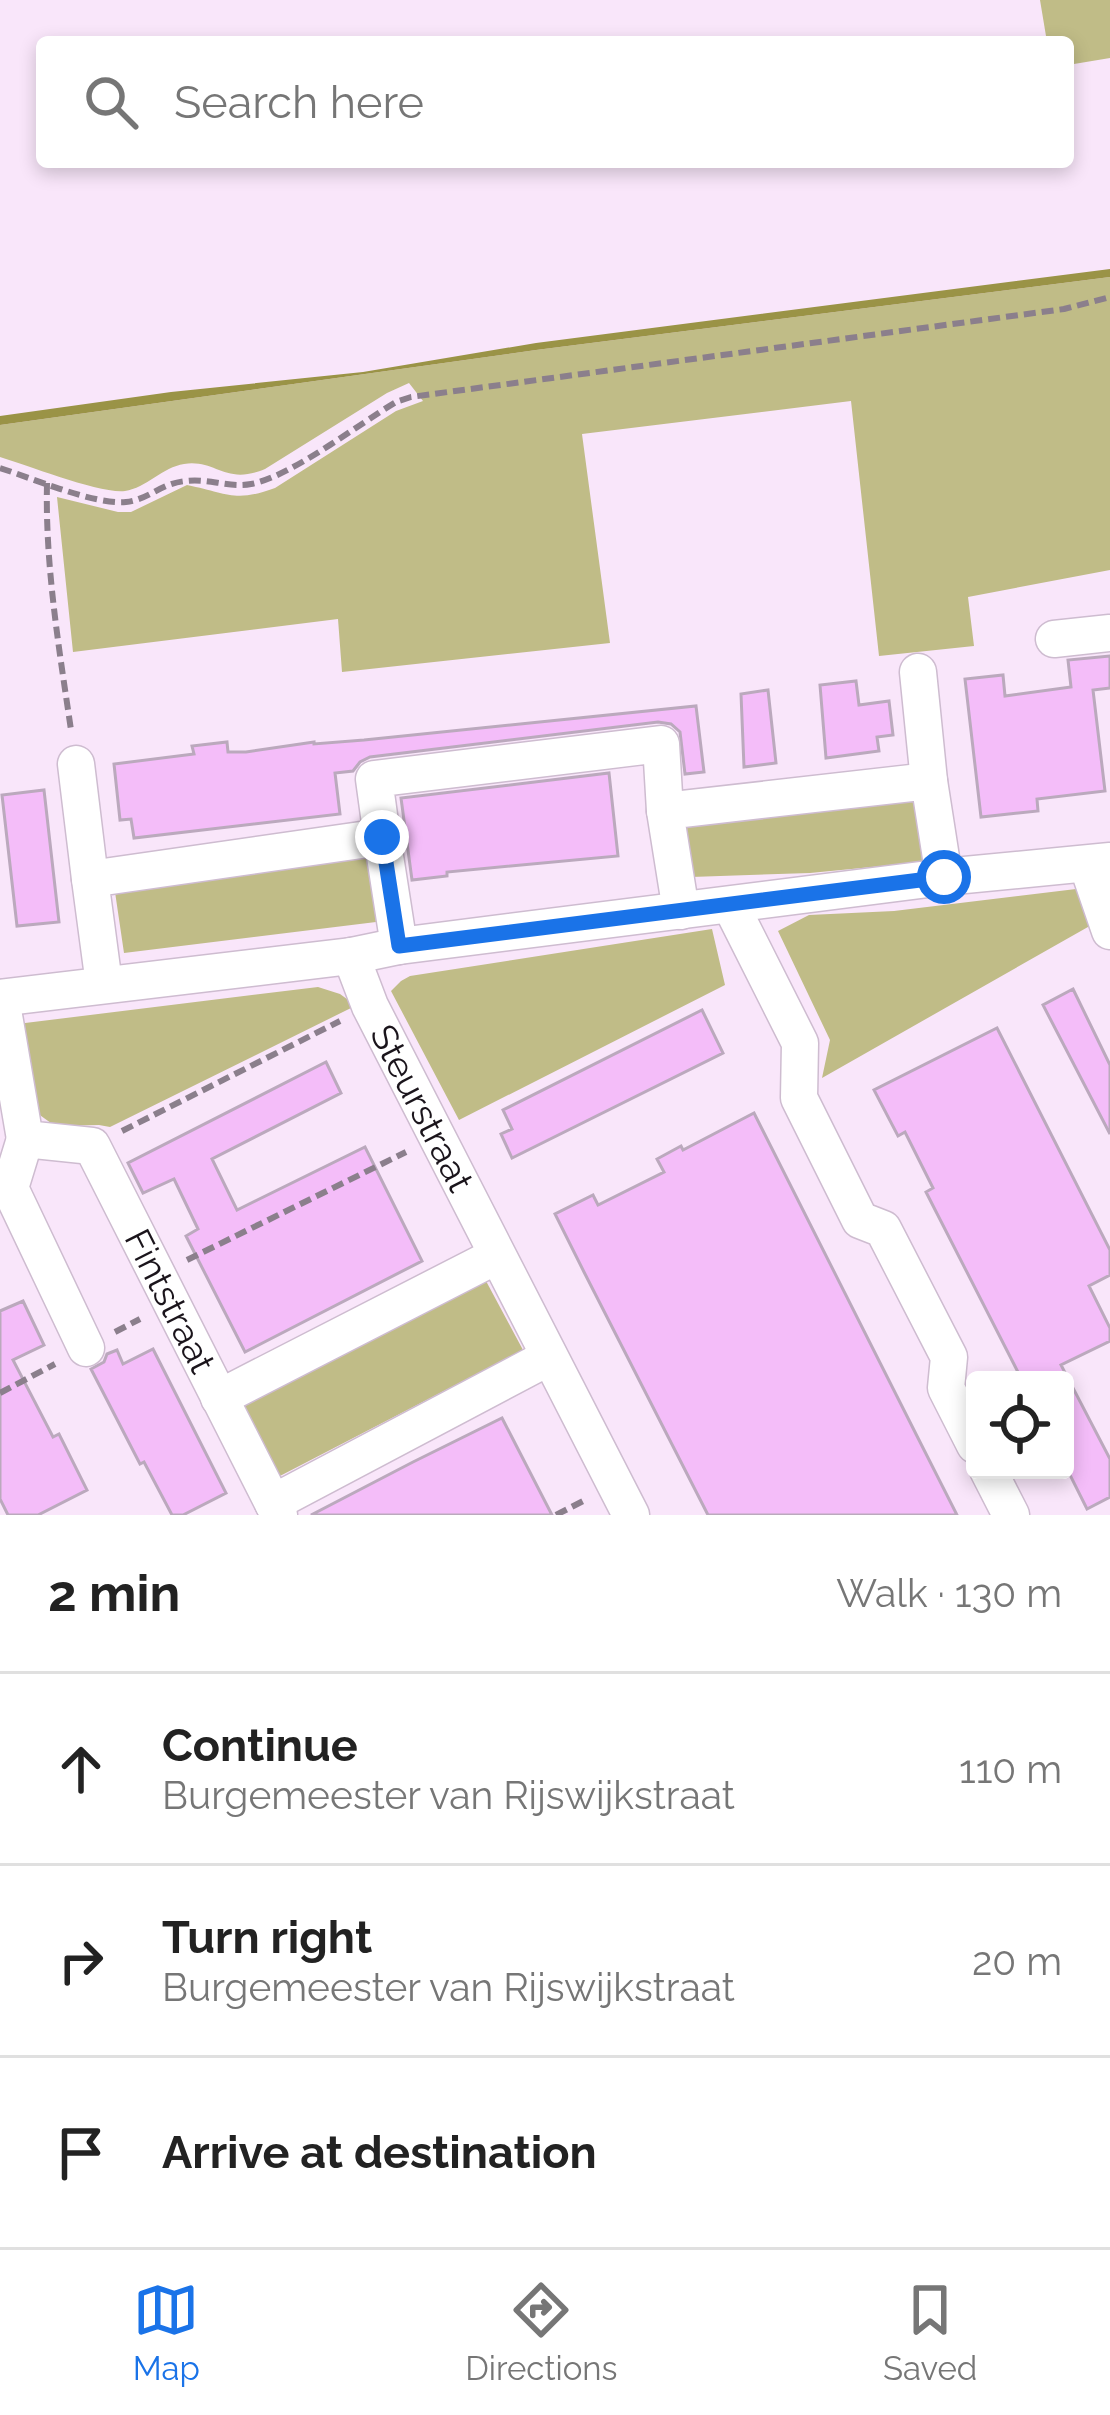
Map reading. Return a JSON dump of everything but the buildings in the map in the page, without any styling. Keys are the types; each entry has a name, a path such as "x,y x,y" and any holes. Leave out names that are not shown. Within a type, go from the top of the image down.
{"street":[{"path":"1054,639 1110,633"},
{"path":"918,672 944,877"},
{"path":"399,946 374,779 661,744 665,811 681,910"},
{"path":"76,764 104,984"},
{"path":"665,811 929,781"},
{"path":"90,879 382,837"},
{"path":"86,1348 10,1188 26,1139 1,998 944,877 1099,862 1110,931"},
{"path":"731,906 800,1043 799,1098 860,1220 883,1228 949,1357 946,1388 966,1427"},
{"name":"Steurstraat","path":"351,956 370,1006 631,1515"},
{"path":"26,1139 92,1146"},
{"name":"Fintstraat","path":"92,1146 276,1509"},
{"path":"220,1398 496,1256"},
{"path":"276,1509 549,1357"},
{"path":"993,1479 1011,1515"}],"path":[{"path":"0,468 123,503 141,499 168,483 194,480 244,485 271,480 411,397 1064,309 1110,297"},
{"path":"47,483 46,521 76,764"},
{"path":"92,1146 370,1006"},
{"path":"157,1275 436,1137"}],"shaded area":[{"path":"1040,0 1110,0 1110,58 1074,64 1074,36 1046,36"},
{"path":"1110,269 1110,277 0,425 0,416 363,372 536,343"},
{"path":"1110,277 1110,570 968,597 974,646 879,656 851,401 582,434 610,643 342,672 338,619 73,652 57,497 131,512 187,485 231,495 261,493 396,411 423,401 409,383 265,469 240,475 184,464 133,489 114,491 0,457 0,425"},
{"path":"918,801 924,862 810,873 691,877 684,826"},
{"path":"369,857 376,922 124,953 115,892"},
{"path":"1076,889 1095,923 822,1078 830,1040 778,931 809,915 894,911"},
{"path":"712,929 725,985 459,1120 391,991 410,976"},
{"path":"318,987 340,994 351,1002 351,1008 110,1127 55,1126 37,1113 17,1024"},
{"path":"486,1281 523,1350 278,1477 241,1408"}],"route":[{"path":"382,837 399,946 944,877"}]}
